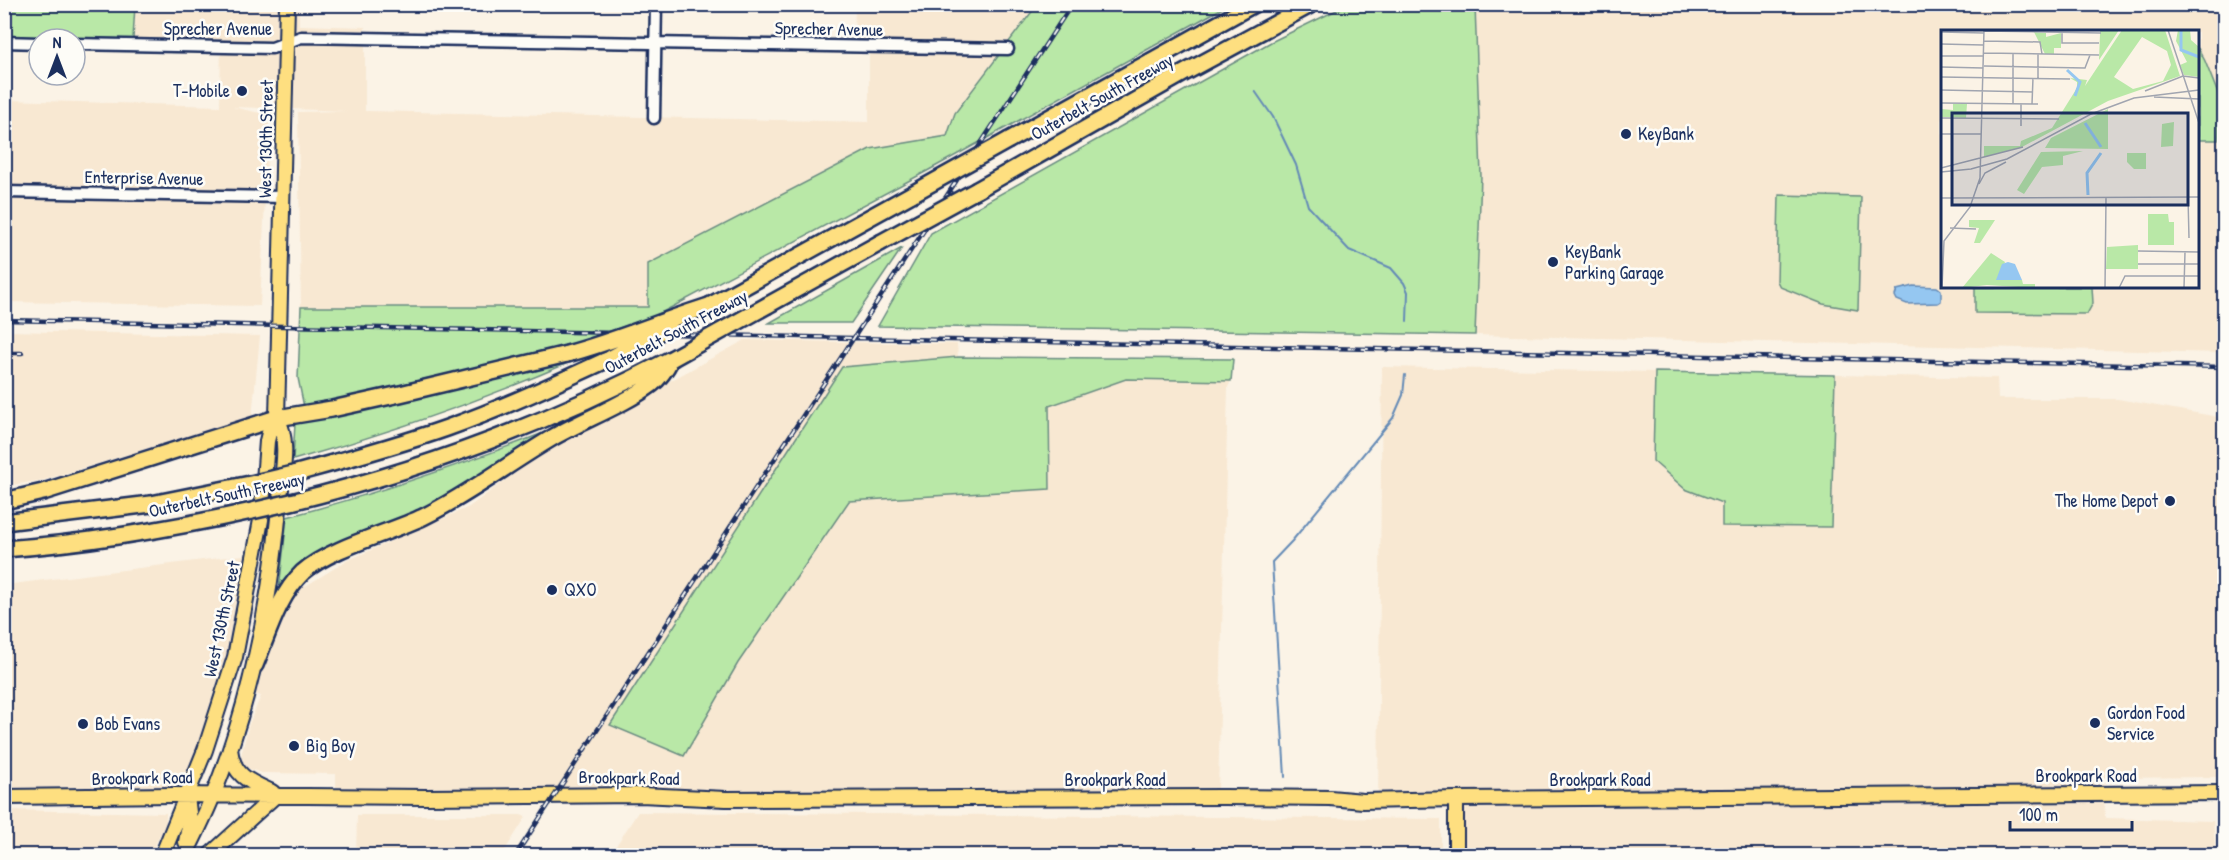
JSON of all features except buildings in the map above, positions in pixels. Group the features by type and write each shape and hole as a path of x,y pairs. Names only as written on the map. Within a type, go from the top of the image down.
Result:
{"highway":[{"name":"Outerbelt South Freeway","path":"4,522 152,504 293,474 448,428 519,400 611,358 711,305 1254,4"},
{"name":"Outerbelt South Freeway","path":"4,549 175,528 252,511 330,492 437,459 520,429 587,400 671,359 1312,4"},
{"path":"4,501 43,492 277,418 377,399 567,354 609,342 667,319 711,305"},
{"path":"255,665 285,595 295,581 313,564 448,504 550,439 644,390 662,375 671,359"}],"main road":[{"name":"West 130th Street","path":"184,855 214,795 230,748 255,665 268,597 281,485 283,433 277,418 287,4"},
{"name":"West 130th Street","path":"162,855 187,795 235,657 261,520 267,441 271,425 277,418"},
{"path":"235,657 255,665"},
{"path":"223,695 244,704"},
{"path":"209,855 276,795 249,781 235,769 231,760 230,748"},
{"name":"Brookpark Road","path":"4,797 641,795 726,799 1224,797 1330,798 1363,801 2224,793"},
{"path":"184,855 190,821 187,795"},
{"path":"1456,799 1456,855"}],"street":[{"path":"654,118 656,4"},
{"name":"Sprecher Avenue","path":"87,44 272,48 302,37 1008,49"},
{"path":"4,42 27,43"},
{"name":"Enterprise Avenue","path":"4,192 283,197"}],"shaded area":[{"path":"135,5 299,5 299,25 365,27 365,111 869,122 869,54 854,42 855,5 1037,5 955,113 947,136 870,149 648,307 301,307 298,112 346,111 233,107 269,115 260,306 5,302 5,100 220,106 221,40 133,39"},
{"path":"1375,5 2224,5 2224,353 1475,335 1481,176"},
{"path":"5,331 260,336 252,417 44,480 5,486"},
{"path":"745,340 957,344 958,357 842,367 610,725 684,756 738,663 849,501 1049,489 1049,406 1126,379 1231,381 1228,387 1218,793 336,789 336,774 261,773 247,768 240,760 249,724 261,696 252,693 272,611 296,592 346,561 469,507 553,445"},
{"path":"1382,367 1655,372 1653,461 1685,489 1722,503 1722,525 1831,527 1835,375 1997,378 1998,399 2118,399 2224,418 2224,777 2103,778 2105,818 2213,821 2216,855 1464,855 1464,805 1378,806"},
{"path":"251,554 238,627 221,689 184,788 5,788 4,585"},
{"path":"5,810 166,813 166,823 150,855 5,855"},
{"path":"638,812 1441,819 1441,855 610,855"},
{"path":"357,815 521,815 526,817 502,855 356,856"}],"green space":[{"path":"1349,4 1475,5 1481,176 1475,335 878,326 931,233 1271,42"},
{"path":"4,5 135,5 133,39 87,38 87,27 27,27 27,37 5,36"},
{"path":"1037,5 1228,5 929,170 657,315 564,347 304,407 298,378 301,307 648,307 648,264 870,149 947,136 955,113"},
{"path":"2199,50 2224,109 2224,126 2219,126 2218,140 2199,140"},
{"path":"1779,195 1861,197 1858,310 1823,304 1780,287 1777,281"},
{"path":"902,248 851,323 769,323"},
{"path":"1975,288 2092,288 2093,303 2087,314 1975,313"},
{"path":"958,357 1233,359 1231,381 1126,379 1049,406 1050,489 849,501 738,663 684,756 610,725 842,367"},
{"path":"567,358 575,360 436,415 293,460 295,423"},
{"path":"1655,372 1835,375 1831,527 1722,526 1722,503 1685,489 1653,461"},
{"path":"543,433 545,437 446,499 326,552 278,599 287,517 416,479"}],"water":[{"path":"1913,286 1937,287 1941,290 1941,301 1907,304 1897,300 1895,296 1897,290"}],"waterway":[{"path":"1255,91 1273,117 1296,165 1308,206 1349,250 1391,268 1404,283 1408,292 1407,321"},
{"path":"1285,777 1272,562 1292,541 1393,418 1403,395 1405,375"}],"railway":[{"path":"515,856 1072,4"},
{"path":"4,320 2224,367"},
{"path":"4,353 22,353"}],"place":[{"name":"T-Mobile","path":"242,91"},
{"name":"KeyBank","path":"1626,134"},
{"name":"KeyBank Parking Garage","path":"1553,262"},
{"name":"The Home Depot","path":"2170,501"},
{"name":"QXO","path":"552,590"},
{"name":"Gordon Food Service","path":"2095,723"},
{"name":"Bob Evans","path":"83,724"},
{"name":"Big Boy","path":"294,746"}]}
